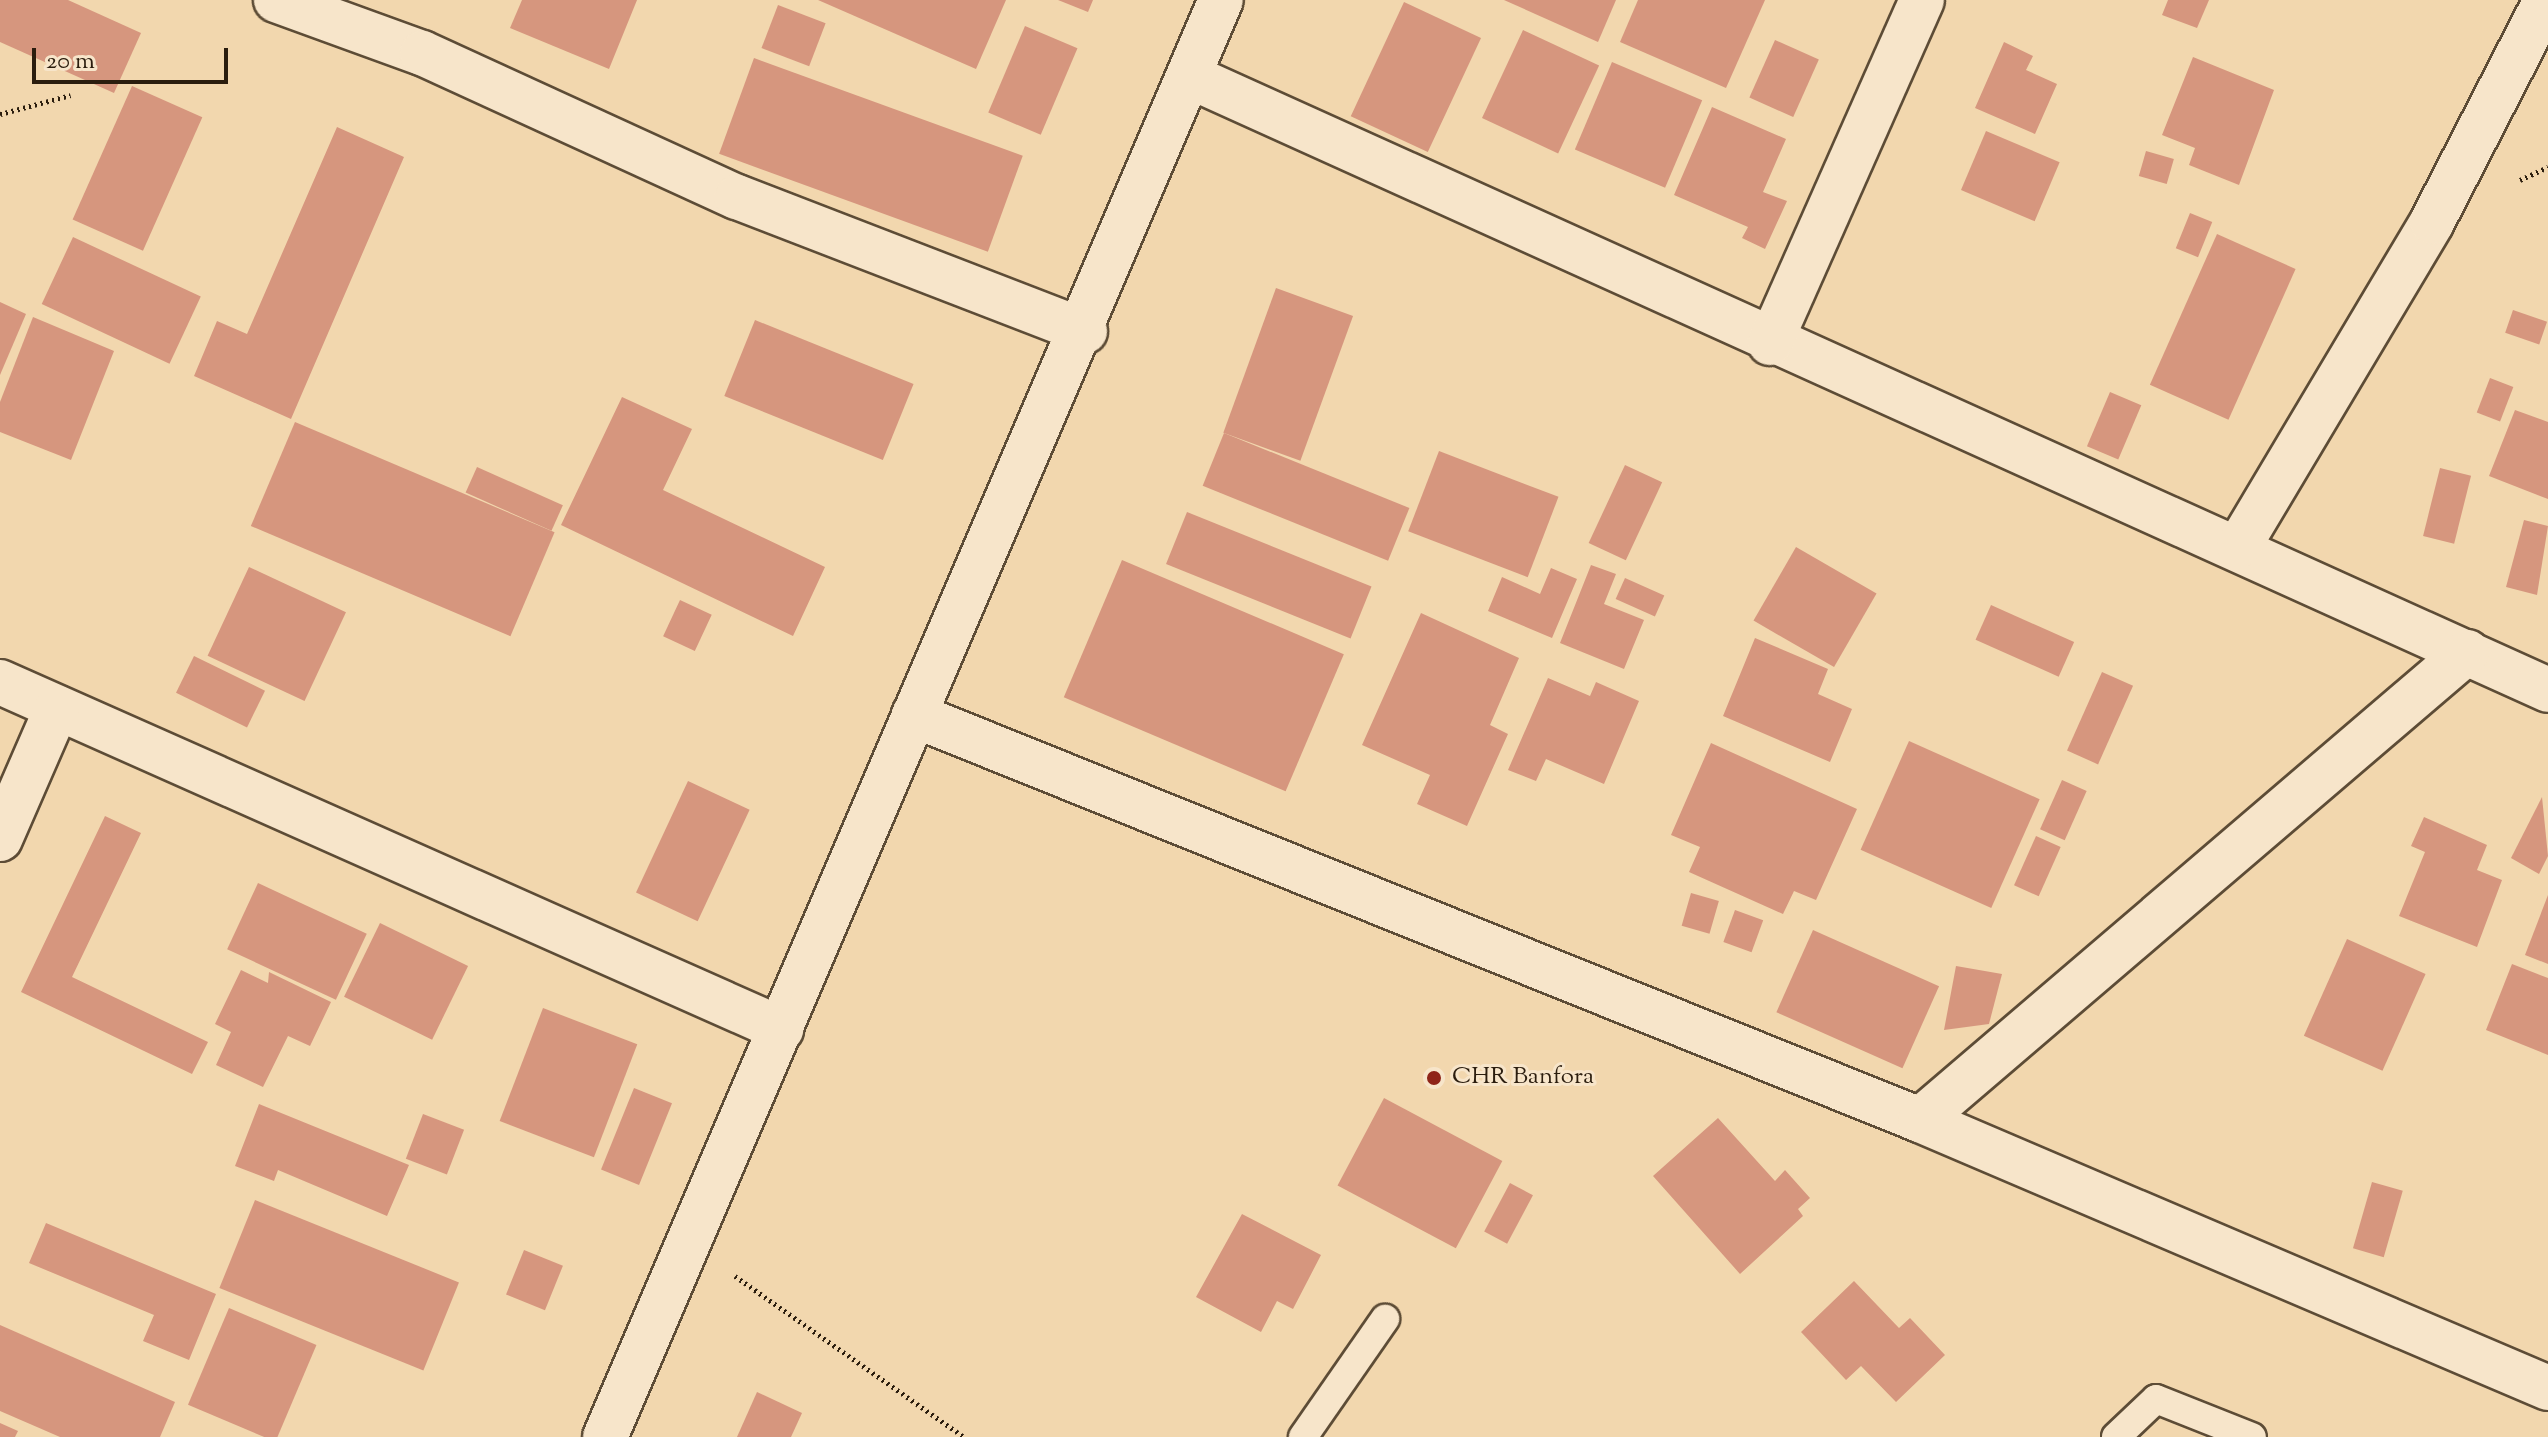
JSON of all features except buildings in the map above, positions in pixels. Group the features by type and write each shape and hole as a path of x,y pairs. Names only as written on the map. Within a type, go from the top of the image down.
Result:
{"street":[{"path":"276,0 422,53 737,197 1085,331"},
{"path":"605,1437 914,715 1085,331 1221,0"},
{"path":"1770,343 1922,0"},
{"path":"2239,546 2432,222 2546,0"},
{"path":"1189,76 1770,343 2239,546 2548,690"},
{"path":"1920,1120 2467,652"},
{"path":"0,682 781,1029"},
{"path":"0,839 57,708"},
{"path":"914,715 1920,1120 2548,1388"}],"lane":[{"path":"1303,1437 1385,1319"},
{"path":"2116,1437 2156,1399 2252,1437"}],"path":[{"path":"0,114 71,95"},
{"path":"688,1244 964,1437"}],"place":[{"name":"CHR Banfora","path":"1434,1078"}]}
